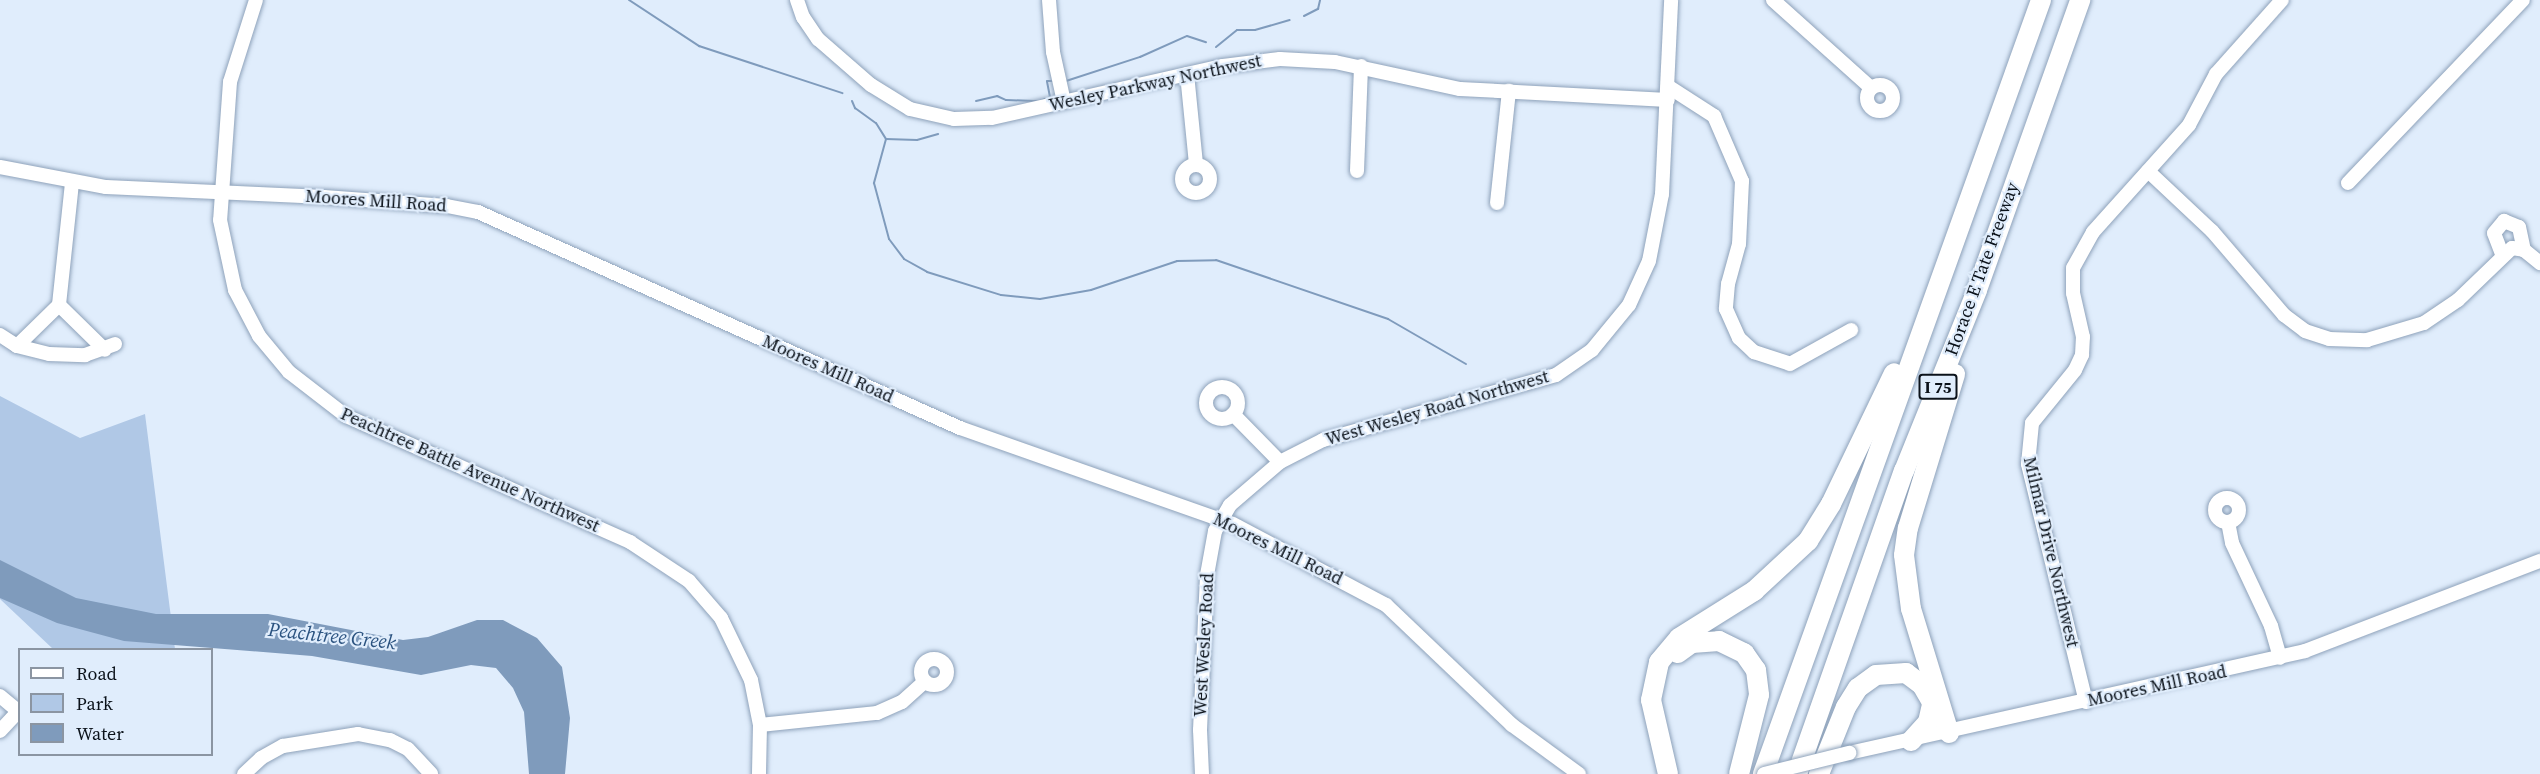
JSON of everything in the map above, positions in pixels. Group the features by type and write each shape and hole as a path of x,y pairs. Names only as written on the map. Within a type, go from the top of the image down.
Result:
{"highway":[{"name":"Horace E Tate Freeway","path":"1763,774 1924,318 2041,0"},
{"name":"Horace E Tate Freeway","path":"1797,774 1904,471 1977,290 2080,0"},
{"path":"1945,734 1911,609 1904,555 1908,528 1977,290"},
{"path":"1671,768 1651,700 1659,662 1679,638 1761,586 1808,541 1831,504 1924,318"},
{"path":"1671,768 1661,705 1665,671 1678,653 1692,643 1719,641 1744,653 1759,681 1757,709 1739,774"},
{"path":"1819,774 1845,707 1867,681 1886,672 1906,673 1922,685 1933,701 1945,734"},
{"path":"1911,741 1928,722 1933,701"}],"street":[{"name":"Peachtree Battle Avenue Northwest","path":"256,0 231,82 221,192 223,244 235,290 259,336 289,372 346,416 630,542 671,566 706,599 733,638 751,680 760,725 759,774"},
{"name":"Wesley Parkway Northwest","path":"797,0 803,17 818,39 871,86 910,109 932,116 972,120 1187,74 1280,59 1361,66 1450,87 1509,91 1669,93"},
{"path":"1049,0 1053,52 1064,102"},
{"name":"West Wesley Road Northwest","path":"1221,518 1244,491 1280,462 1323,440 1543,380 1592,350 1629,305 1649,261 1662,194 1669,93 1671,0"},
{"path":"1773,0 1871,88"},
{"path":"2282,0 2216,74 2189,125 2148,171 2212,231 2284,315 2306,331 2329,339 2367,340 2424,323 2458,300 2502,254 2512,248 2524,250 2540,263"},
{"path":"2348,183 2523,0"},
{"path":"1357,171 1361,66"},
{"path":"1187,74 1196,164"},
{"path":"1497,202 1509,91"},
{"path":"1669,93 1714,117 1742,182 1739,244 1728,284 1726,309 1735,333 1754,352 1790,364 1851,330"},
{"name":"Moores Mill Road","path":"0,167 72,183 447,206 478,212 960,428 1221,518 1386,605 1512,725 1579,774"},
{"name":"Milmar Drive Northwest","path":"2086,702 2030,474 2028,441 2034,419 2075,370 2084,348 2071,282 2077,255 2148,171"},
{"path":"17,345 59,305 72,183"},
{"path":"2502,254 2494,233 2504,221 2519,227 2524,250"},
{"path":"0,335 17,345 49,354 110,347 59,305"},
{"path":"1233,414 1280,462"},
{"name":"West Wesley Road","path":"1202,774 1200,730 1207,575 1211,543 1221,518"},
{"path":"2228,522 2232,543 2271,626 2280,658"},
{"name":"Moores Mill Road","path":"1763,774 2280,658 2350,637 2540,561"},
{"path":"760,725 877,713 902,702 925,681"},
{"path":"0,696 18,711"},
{"path":"0,731 18,713"},
{"path":"244,774 283,746 358,734 390,740 408,749 431,774"}],"green space":[{"path":"0,396 80,438 145,414 175,648 52,648 0,599"}],"water":[{"name":"Peachtree Creek","path":"0,560 76,598 156,614 268,614 403,640 428,637 477,620 503,620 537,638 562,667 570,718 565,774 529,774 524,712 513,688 496,668 471,665 421,675 312,656 124,641 57,623 0,598"}],"waterway":[{"path":"629,0 699,46 842,93"},
{"path":"1304,16 1318,9 1320,0"},
{"path":"1216,47 1237,30 1255,30 1290,20"},
{"path":"1066,81 1140,57 1187,36 1206,42"},
{"path":"976,101 997,96 1006,100 1040,101 1050,97 1047,81 1052,81"},
{"path":"852,101 855,108 876,123 886,139 874,183 889,239 904,259 927,272 1001,295 1040,299 1091,290 1177,261 1216,260 1388,319 1466,364"},
{"path":"886,139 917,140 938,134"}]}
